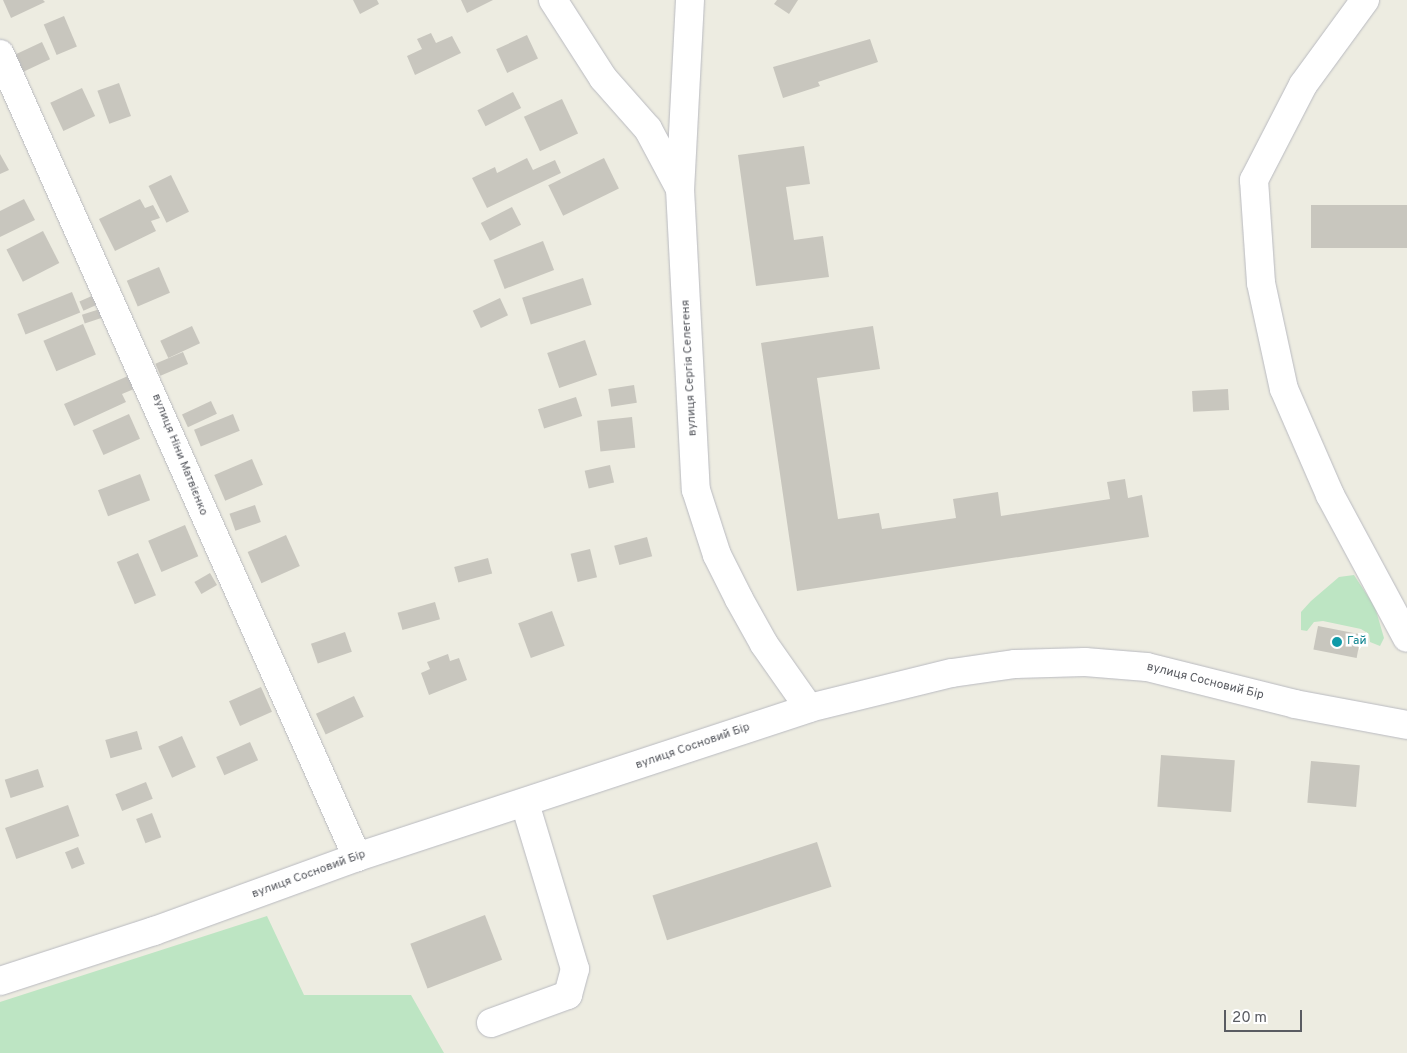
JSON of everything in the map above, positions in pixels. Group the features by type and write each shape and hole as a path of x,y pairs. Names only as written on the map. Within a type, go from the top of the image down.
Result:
{"street":[{"path":"553,0 603,78 648,129 680,189"},
{"name":"вулиця Сергія Селегеня","path":"690,0 680,189 696,490 717,555 739,599 764,644 808,708"},
{"path":"1365,0 1303,85 1254,180 1261,283 1284,389 1330,495 1407,638"},
{"name":"вулиця Ніни Матвієнко","path":"0,54 357,857"},
{"name":"вулиця Сосновий Бір","path":"0,982 154,931 357,857 808,708 952,674 1015,664 1085,662 1147,667 1295,704 1407,725"},
{"path":"491,1023 568,995 575,970 525,803"}],"green space":[{"path":"1354,575 1375,607 1384,638 1380,646 1370,642 1369,634 1361,629 1323,621 1314,622 1307,631 1301,630 1301,612 1311,601 1339,577"},
{"path":"267,916 304,995 411,995 444,1053 0,1053 0,1002"}],"building":[{"path":"3,0 43,0 45,2 11,18"},
{"path":"353,0 377,0 379,4 360,14"},
{"path":"461,0 493,0 467,13"},
{"path":"777,0 798,0 789,14 774,4"},
{"path":"64,16 77,46 57,55 44,25"},
{"path":"431,33 436,43 452,36 461,53 415,75 407,56 422,49 417,39"},
{"path":"527,35 538,59 507,73 496,49"},
{"path":"870,39 878,62 818,82 820,86 783,98 773,67"},
{"path":"42,42 50,59 23,72 15,55"},
{"path":"119,83 131,116 109,124 97,91"},
{"path":"82,88 95,116 63,131 50,103"},
{"path":"513,92 521,108 486,126 477,110"},
{"path":"562,99 578,133 540,151 524,117"},
{"path":"804,146 810,184 786,187 794,240 823,236 829,277 756,286 738,155"},
{"path":"0,154 9,170 0,174"},
{"path":"527,158 533,170 555,160 561,173 487,208 472,178 495,167 497,173"},
{"path":"604,158 619,189 563,216 548,185"},
{"path":"171,175 189,212 167,223 149,186"},
{"path":"24,199 35,220 0,237 0,211"},
{"path":"140,199 145,208 153,205 160,218 151,221 156,231 115,251 99,219"},
{"path":"1311,205 1407,205 1407,248 1311,248"},
{"path":"512,207 521,225 490,241 481,223"},
{"path":"43,231 59,263 23,282 6,250"},
{"path":"543,241 554,270 505,289 494,260"},
{"path":"159,267 170,293 138,306 127,281"},
{"path":"583,278 592,305 531,324 522,298"},
{"path":"72,292 80,312 26,334 17,314"},
{"path":"94,295 98,304 83,311 79,302"},
{"path":"500,298 508,315 481,328 473,311"},
{"path":"100,309 103,318 85,323 82,315"},
{"path":"83,324 96,354 56,371 43,341"},
{"path":"192,326 200,343 168,358 160,341"},
{"path":"873,326 880,369 817,378 838,519 879,513 882,529 956,518 953,499 998,492 1001,516 1110,499 1107,482 1125,479 1128,498 1142,495 1149,537 797,591 761,343"},
{"path":"585,340 597,375 559,388 547,353"},
{"path":"183,352 188,364 160,376 155,364"},
{"path":"128,376 134,389 122,394 126,402 74,426 64,404"},
{"path":"634,385 637,403 611,407 608,389"},
{"path":"1228,389 1229,410 1193,412 1192,391"},
{"path":"576,397 582,416 544,428 538,409"},
{"path":"211,401 217,414 188,427 182,415"},
{"path":"129,414 140,439 103,455 92,430"},
{"path":"233,414 240,431 201,446 194,430"},
{"path":"632,417 635,448 600,451 597,421"},
{"path":"252,459 263,485 225,501 214,475"},
{"path":"610,465 614,483 589,488 585,471"},
{"path":"140,474 150,500 108,516 98,490"},
{"path":"255,505 261,522 235,531 229,514"},
{"path":"185,525 198,556 161,572 148,541"},
{"path":"286,535 300,566 261,583 248,552"},
{"path":"647,537 652,556 619,565 614,546"},
{"path":"590,549 597,577 578,582 571,554"},
{"path":"138,553 156,595 135,604 117,562"},
{"path":"488,558 492,573 458,583 454,567"},
{"path":"210,573 217,585 201,594 194,582"},
{"path":"435,602 440,619 402,630 398,613"},
{"path":"552,611 565,646 531,658 518,623"},
{"name":"Гай","path":"1318,626 1361,634 1357,658 1313,650"},
{"path":"345,632 352,652 318,664 311,644"},
{"path":"448,654 450,661 459,658 467,680 429,695 421,673 430,669 427,662"},
{"path":"261,687 272,712 240,726 229,701"},
{"path":"354,696 364,717 326,735 316,714"},
{"path":"137,731 142,749 111,758 105,740"},
{"path":"182,736 196,767 172,778 158,747"},
{"path":"250,742 258,760 224,775 216,757"},
{"path":"1161,755 1235,760 1231,812 1157,807"},
{"path":"1311,761 1360,765 1356,807 1307,803"},
{"path":"38,769 44,787 11,798 5,780"},
{"path":"146,782 153,799 122,811 115,794"},
{"path":"68,805 79,836 16,859 5,828"},
{"path":"152,813 161,837 145,843 136,819"},
{"path":"817,842 832,887 667,940 652,895"},
{"path":"78,847 85,864 72,869 65,852"},
{"path":"485,915 502,960 428,988 410,944"}],"place":[{"name":"Гай","path":"1337,642"}]}
